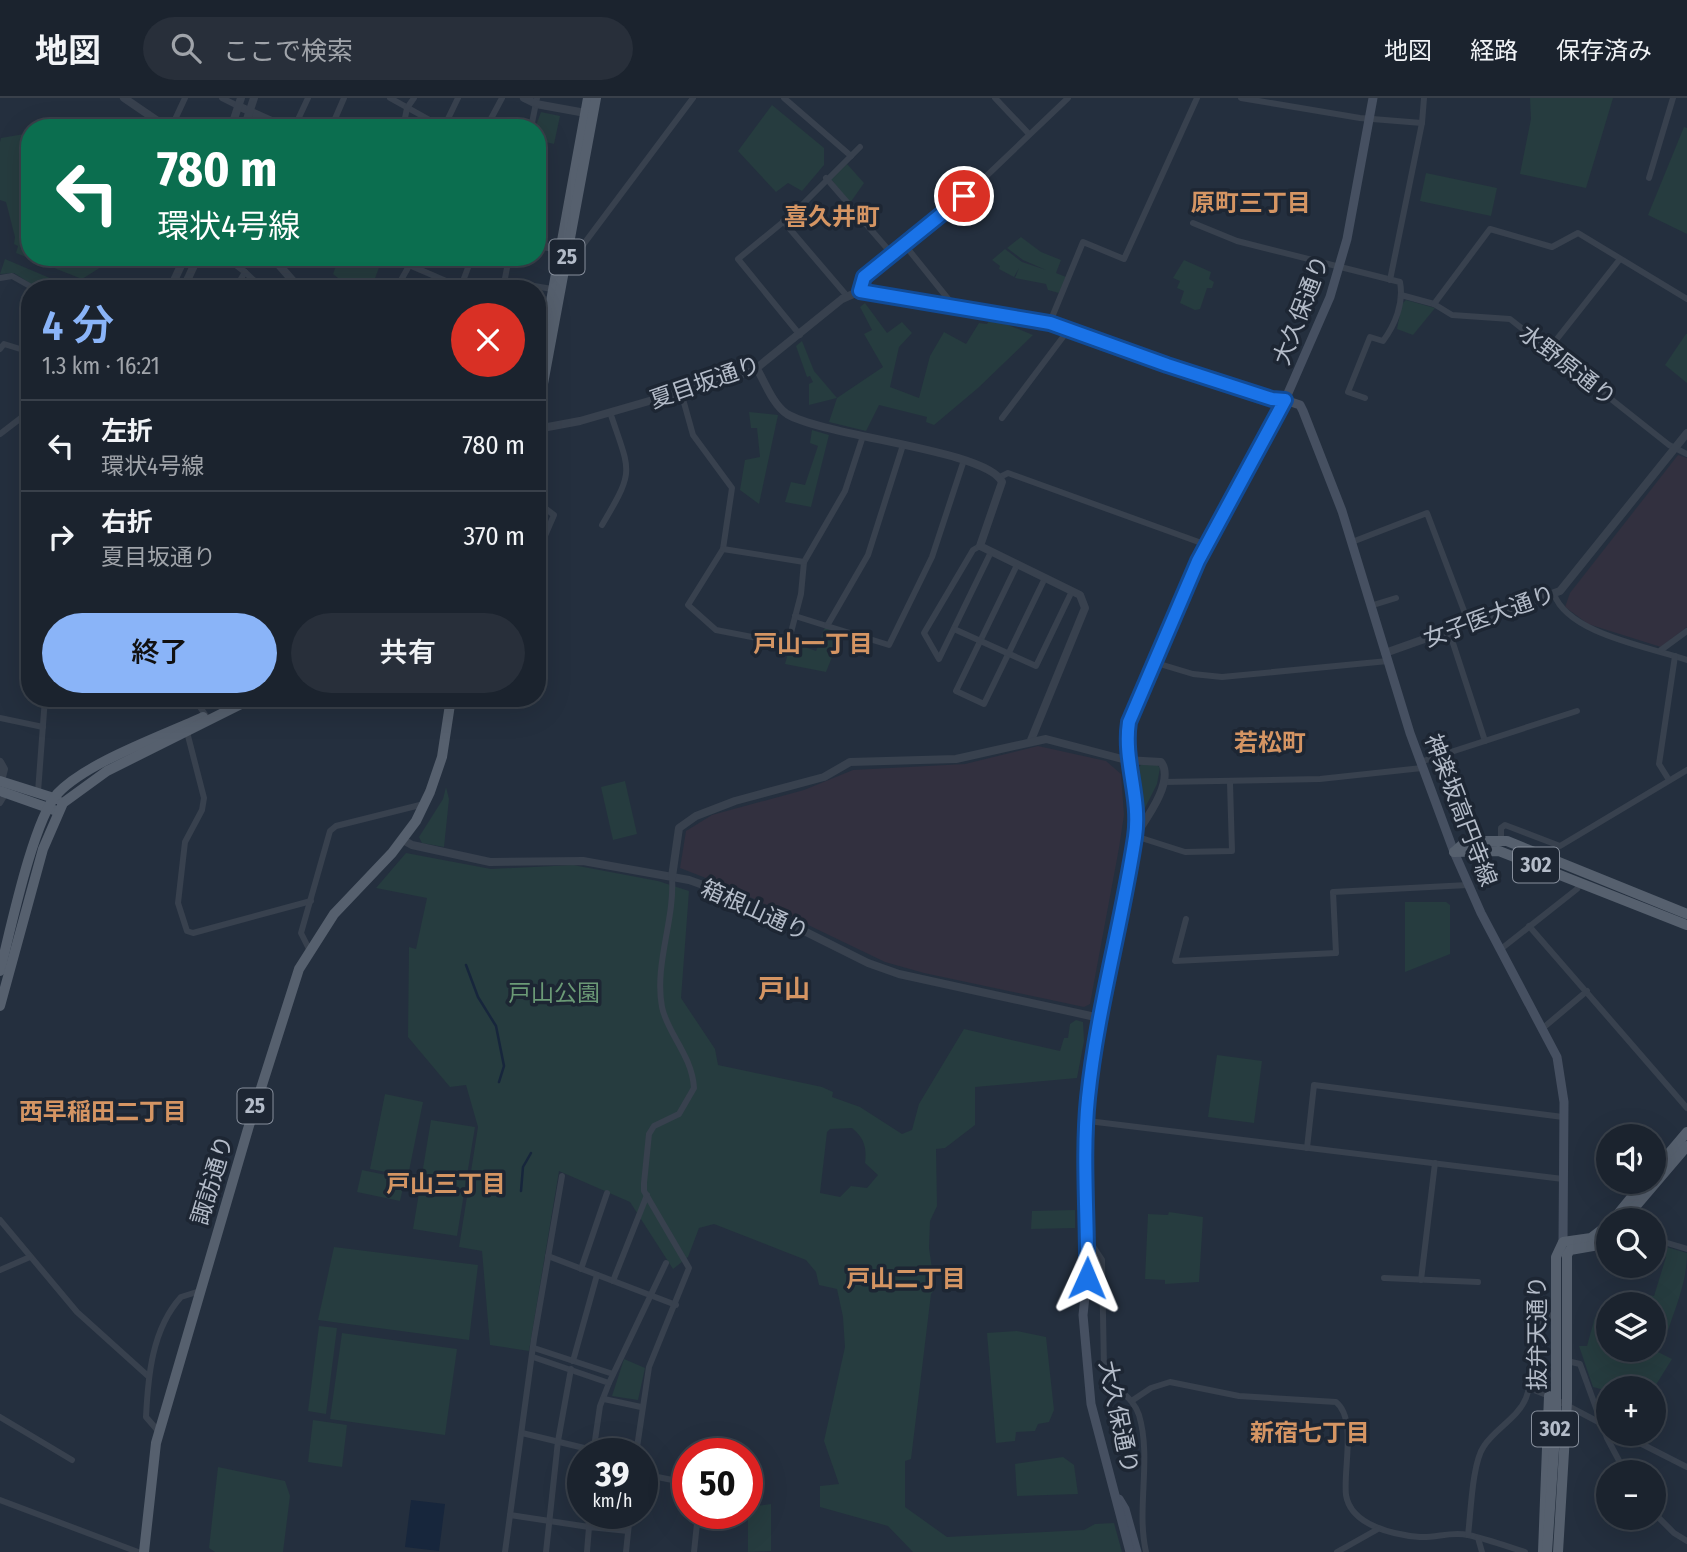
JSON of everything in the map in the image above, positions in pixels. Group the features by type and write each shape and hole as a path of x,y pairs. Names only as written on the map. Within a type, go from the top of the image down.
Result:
{"main road":[{"name":"25","path":"587,98 589,114"},
{"name":"25","path":"546,361 589,114 596,98"},
{"name":"大久保通り","path":"1130,1552 1118,1497 1091,1404 1083,1315 1088,1239 1088,1121 1100,1018 1135,836 1135,788 1126,760 1129,722 1153,662 1207,545 1285,400 1317,329 1339,269 1373,98"},
{"name":"25","path":"546,325 552,289 564,250"},
{"name":"神楽坂高円寺線","path":"1285,400 1300,405 1334,486 1421,765 1454,852 1468,885 1543,1028 1561,1072 1566,1247"},
{"path":"0,971 56,805 85,773 223,707"},
{"path":"0,1006 56,805 95,779 236,707"},
{"name":"諏訪通り","path":"144,1552 152,1464 159,1432 286,1007 309,949 334,914 402,840 425,803 442,757 450,707"},
{"path":"2,786 56,805"},
{"path":"2,786 38,792 56,805"},
{"name":"302","path":"1454,852 1471,841 1500,840 1521,846 1687,914"},
{"name":"302","path":"1454,852 1499,851 1687,925"},
{"path":"1666,1157 1687,1132"},
{"path":"1634,1208 1687,1146"},
{"path":"1624,1208 1635,1194"},
{"path":"1566,1247 1596,1234"},
{"path":"1566,1247 1596,1244"},
{"name":"抜弁天通り","path":"1545,1552 1549,1534 1556,1421 1556,1256 1566,1247"},
{"name":"抜弁天通り","path":"1558,1552 1567,1417 1566,1247"},
{"path":"1545,1552 1549,1396"},
{"name":"大久保通り","path":"1118,1497 1125,1509 1137,1552"}],"street":[{"path":"124,98 156,119"},
{"path":"174,119 185,98"},
{"path":"222,98 240,102 249,111 267,119"},
{"path":"246,119 254,98"},
{"path":"298,119 308,98"},
{"path":"335,119 344,98"},
{"path":"390,98 428,119"},
{"path":"405,119 407,108 414,98"},
{"path":"448,119 458,98"},
{"path":"491,119 502,98"},
{"path":"524,98 589,114"},
{"path":"546,247 580,249 693,98"},
{"path":"784,98 851,156"},
{"path":"995,98 1029,134"},
{"path":"1068,98 960,200 864,277 860,291 1050,323 1167,365 1272,399 1285,400"},
{"path":"1050,323 1083,242 1124,259 1197,98"},
{"path":"1241,98 1369,118 1422,123"},
{"path":"1390,280 1422,123 1424,98"},
{"path":"1649,178 1672,98"},
{"path":"533,119 536,101"},
{"path":"234,119 240,102"},
{"path":"800,334 738,259 783,221 860,147"},
{"path":"826,178 892,254"},
{"path":"783,221 847,296"},
{"path":"1193,223 1237,241 1339,269 1400,282 1401,295 1394,327 1383,341 1370,337 1348,392 1365,398"},
{"path":"1434,304 1490,229 1552,247 1578,233 1687,299"},
{"path":"904,244 953,305"},
{"path":"1549,349 1620,259"},
{"path":"239,266 254,280"},
{"path":"279,266 290,280"},
{"path":"412,266 443,280"},
{"path":"240,280 245,272"},
{"path":"0,278 12,276 21,281"},
{"path":"546,288 552,289"},
{"name":"夏目坂通り","path":"546,427 610,412 757,369 847,296 860,291"},
{"name":"水野原通り","path":"1401,295 1434,304 1452,315 1510,319 1669,445 1687,454"},
{"path":"1002,418 1069,329"},
{"path":"0,349 4,344 21,349"},
{"path":"757,369 785,412 863,436 964,460 995,471 1000,477 1002,482 979,546 973,550 924,633 939,659 990,552"},
{"path":"681,392 693,435 732,488 723,550 688,605 716,630 786,645 795,616 804,562 845,491 863,436"},
{"path":"602,525 625,486 629,468 610,412"},
{"path":"0,434 21,418"},
{"name":"女子医大通り","path":"1386,657 1564,588 1687,433"},
{"path":"827,626 867,555 903,445"},
{"path":"795,616 889,645 932,557 964,460"},
{"path":"1000,477 1008,473 1207,545"},
{"path":"546,509 554,515 546,533"},
{"path":"1352,542 1427,513 1469,624"},
{"path":"979,546 1072,591 1084,600 1085,608 1031,740"},
{"path":"723,550 804,562"},
{"path":"1017,565 956,691 984,704 1045,578"},
{"path":"954,629 1036,666 1072,591"},
{"path":"1554,594 1561,608 1584,625 1687,660"},
{"path":"1370,606 1396,598"},
{"path":"1449,631 1485,741"},
{"path":"1661,650 1687,631"},
{"path":"1669,780 1659,764 1675,656"},
{"path":"1153,662 1193,674 1222,677 1386,657"},
{"path":"38,792 44,707"},
{"path":"200,707 206,716"},
{"path":"1164,782 1230,783 1320,779 1421,765 1577,711"},
{"path":"0,718 43,727"},
{"path":"187,732 204,798 202,810 185,842 178,903 187,931 193,933 310,901"},
{"path":"638,1438 649,1367 689,1268 647,1195 644,1183 649,1134 654,1126 679,1114 694,1088 682,1045 662,1009 662,960 679,828 696,816 824,777 850,762 956,759 1031,740 1046,739 1126,760 1161,762 1165,767 1164,782 1135,836 1185,852 1232,851 1230,783"},
{"path":"0,762 4,769 0,803"},
{"path":"1500,840 1501,828 1505,825 1560,846 1687,771"},
{"path":"309,949 301,933 332,829 425,803"},
{"name":"箱根山通り","path":"402,840 412,845 486,862 583,861 671,877 734,896 868,963 899,974 1100,1018"},
{"path":"1501,949 1577,889 1580,882"},
{"path":"1186,919 1175,961 1336,953 1333,892 1468,885"},
{"path":"1529,926 1687,1108"},
{"path":"1543,1028 1587,991"},
{"path":"1307,1148 1314,1085 1563,1117"},
{"path":"1088,1121 1563,1179"},
{"path":"1421,1280 1435,1163"},
{"path":"505,1552 562,1176"},
{"path":"581,1269 607,1193"},
{"path":"613,1281 647,1195"},
{"path":"0,1220 77,1312 148,1376"},
{"path":"1088,1239 1102,1260 1104,1369 1110,1383 1133,1400 1142,1434 1142,1535 1146,1552"},
{"path":"1666,1243 1687,1249"},
{"path":"548,1256 676,1305"},
{"path":"0,1270 30,1257"},
{"path":"596,1438 609,1382 666,1263"},
{"path":"573,1361 597,1275"},
{"path":"1384,1278 1478,1282"},
{"path":"159,1432 146,1417 148,1376 159,1336 173,1305 183,1295 200,1291"},
{"path":"1468,1535 1479,1455 1523,1404 1529,1388 1530,1356 1536,1332 1541,1322 1556,1312"},
{"path":"534,1348 613,1374"},
{"path":"533,1357 609,1382"},
{"path":"1567,1361 1580,1364 1596,1404"},
{"path":"546,1552 558,1441 571,1369"},
{"path":"1133,1400 1151,1388 1170,1382 1249,1397 1336,1402 1346,1416 1346,1496 1351,1508 1378,1529 1422,1537 1468,1535 1525,1552"},
{"path":"1529,1388 1596,1421"},
{"path":"604,1399 641,1407"},
{"path":"0,1417 72,1460"},
{"path":"522,1433 567,1444"},
{"path":"1645,1446 1687,1468"},
{"path":"0,1500 138,1552"},
{"path":"510,1515 567,1524"},
{"path":"1666,1525 1687,1541"},
{"path":"587,1552 589,1529"},
{"path":"608,1529 628,1531 626,1552"},
{"path":"694,1552 696,1529"},
{"path":"1337,1552 1378,1529"},
{"path":"1478,1538 1482,1552"}],"shaded area":[{"path":"1678,455 1687,458 1687,627 1661,647 1588,624 1565,607 1570,593"},
{"path":"1038,746 1106,761 1121,774 1124,815 1119,848 1090,1004 1084,1007 924,973 885,962 729,887 680,868 686,831 712,815 804,790 853,770 965,764"}],"green space":[{"path":"1530,98 1613,98 1586,188 1520,174 1531,119"},
{"path":"772,105 824,148 824,165 802,191 788,183 776,192 738,151"},
{"path":"541,112 560,116 554,144 546,142 546,119 538,119"},
{"path":"1684,127 1687,128 1687,234 1648,215"},
{"path":"21,135 21,255 16,253 18,246 14,244 15,237 6,202 0,200 1,138"},
{"path":"847,164 864,183 850,203 831,179"},
{"path":"1426,173 1497,188 1491,216 1420,201"},
{"path":"1021,237 1041,252 1061,260 1056,273 1066,277 1059,293 1048,290 1046,284 1015,278 1019,268 1014,277 999,269 1000,266 992,260 1005,249 1022,262 1046,270 1023,260 1007,248"},
{"path":"5,259 54,280 25,280 14,273 0,274"},
{"path":"1184,260 1211,272 1209,279 1214,282 1212,288 1207,288 1200,309 1195,310 1180,303 1184,291 1177,288 1180,281 1173,278"},
{"path":"49,266 103,266 82,279"},
{"path":"336,266 380,266 374,280 341,280 333,274"},
{"path":"1406,300 1435,308 1413,335 1397,329 1402,304"},
{"path":"865,303 887,333 902,322 912,333 899,347 890,387 919,398 930,356 944,332 966,344 979,323 987,324 991,318 1033,335 978,388 934,425 926,422 927,417 879,405 866,431 829,422 837,398 883,367 864,334 872,330 860,307"},
{"path":"1687,334 1687,383 1665,365"},
{"path":"802,341 814,371 837,398 809,405 809,384 813,382 810,376 807,377 796,346"},
{"path":"749,412 778,415 759,504 740,490 745,460 760,457 757,428 751,428"},
{"path":"812,430 829,435 811,507 785,502 791,482 805,485 818,446 810,443"},
{"path":"825,627 842,632 826,672 785,664 791,642 816,651"},
{"path":"1143,763 1156,764 1160,768 1157,784 1144,810 1139,767"},
{"path":"625,781 637,834 613,840 601,787"},
{"path":"446,787 449,799 444,847 422,843 419,837 443,799"},
{"name":"戸山公園","path":"406,853 491,869 573,865 658,881 689,891 681,998 715,1049 718,1065 822,1087 833,1092 832,1097 860,1107 902,1134 912,1130 919,1104 964,1029 1060,1051 1064,1038 1068,1038 1070,1024 1076,1020 1083,1022 1084,1041 1077,1078 975,1087 975,1125 945,1148 936,1149 937,1206 930,1221 929,1248 935,1289 931,1294 911,1459 905,1461 905,1507 947,1537 1084,1530 1095,1524 1114,1523 1122,1552 913,1552 888,1526 820,1507 820,1486 839,1484 824,1441 845,1347 843,1317 837,1289 819,1285 816,1272 806,1260 714,1224 699,1228 688,1257 673,1269 630,1202 559,1171 529,1351 490,1345 482,1251 459,1247 478,1127 466,1085 450,1087 408,1037 409,947 416,949 427,898 376,888","holes":["852,1128 864,1143 865,1163 878,1175 867,1188 851,1186 840,1197 820,1193 827,1132 830,1129"]},
{"path":"1405,902 1446,902 1450,905 1450,954 1405,972"},
{"path":"1217,1055 1262,1061 1254,1123 1208,1117"},
{"path":"385,1094 423,1102 408,1176 370,1169"},
{"path":"431,1120 475,1127 457,1236 413,1229"},
{"path":"362,1170 405,1179 400,1201 357,1192"},
{"path":"1075,1210 1075,1228 1031,1229 1032,1211"},
{"path":"1169,1212 1203,1217 1199,1282 1165,1284 1165,1280 1145,1279 1148,1214 1168,1215"},
{"path":"334,1247 478,1265 469,1340 318,1320"},
{"path":"1666,1247 1687,1253 1683,1282 1668,1330 1666,1292 1655,1292 1660,1278 1666,1278"},
{"path":"1595,1317 1596,1362 1666,1362 1666,1356 1672,1359 1661,1376 1596,1376 1596,1388 1593,1387 1579,1346 1587,1346"},
{"path":"319,1326 337,1328 326,1414 308,1411"},
{"path":"1017,1331 1046,1337 1054,1410 1049,1422 1038,1424 1035,1431 1016,1432 1015,1441 996,1443 987,1333"},
{"path":"342,1333 457,1349 445,1435 330,1419"},
{"path":"624,1359 645,1368 638,1400 612,1396"},
{"path":"313,1420 347,1425 342,1467 308,1462"},
{"path":"1063,1457 1074,1465 1078,1494 1017,1496 1015,1464"},
{"path":"218,1467 285,1481 290,1496 283,1552 215,1552 209,1548"},
{"path":"771,1504 771,1551 748,1552 748,1529 763,1529 763,1505"}],"water":[{"path":"411,1500 445,1504 439,1551 405,1547"}],"waterway":[{"path":"466,965 478,997 496,1026 504,1066 499,1082"},
{"path":"521,1191 523,1167 531,1153"}],"district":[{"name":"原町三丁目","path":"1251,203"},
{"name":"喜久井町","path":"832,217"},
{"name":"戸山一丁目","path":"813,644"},
{"name":"若松町","path":"1270,743"},
{"name":"戸山","path":"784,989"},
{"name":"西早稲田二丁目","path":"103,1112"},
{"name":"戸山三丁目","path":"446,1184"},
{"name":"戸山二丁目","path":"906,1279"},
{"name":"新宿七丁目","path":"1310,1433"}],"route":[{"path":"964,196 864,277 860,291 1050,323 1167,365 1272,399 1285,400 1198,561 1129,722 1125,741 1126,760 1135,788 1135,836 1112,946 1088,1100 1087,1278"}]}
